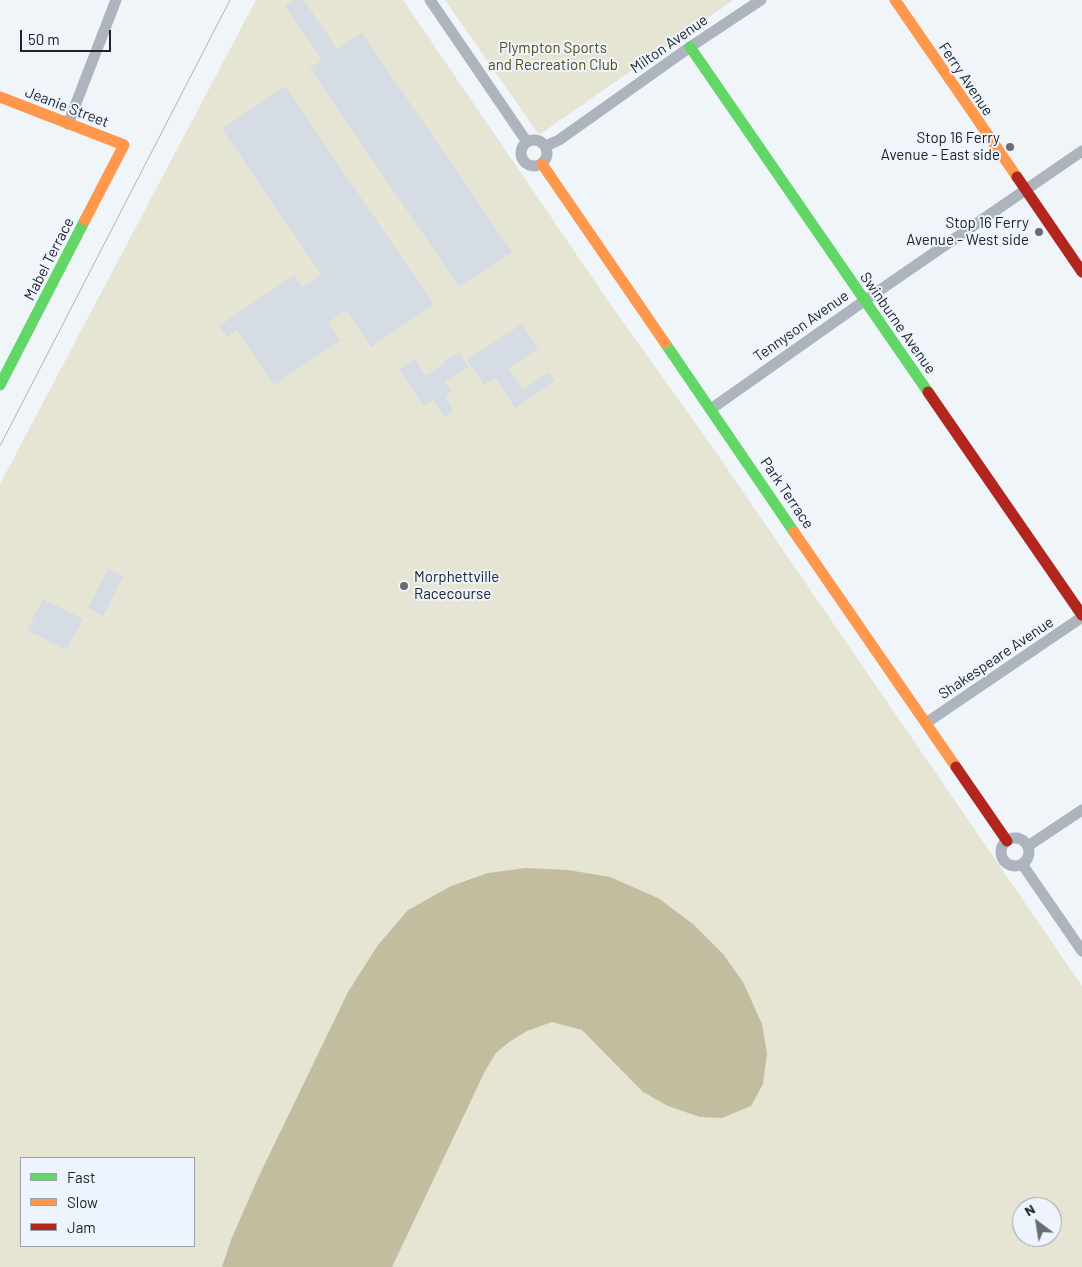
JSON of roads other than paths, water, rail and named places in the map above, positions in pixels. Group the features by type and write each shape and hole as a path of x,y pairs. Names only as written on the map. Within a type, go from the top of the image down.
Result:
{"street":[{"path":"68,124 116,0"},
{"path":"430,0 528,142"},
{"name":"Milton Avenue","path":"546,146 559,140 690,47 761,0"},
{"name":"Ferry Avenue","path":"895,0 1024,191 1082,272"},
{"name":"Swinburne Avenue","path":"690,47 1082,616"},
{"name":"Jeanie Street","path":"0,97 124,146"},
{"path":"535,140 546,146 547,155 542,164 529,165 523,159 522,148 528,142 535,140"},
{"name":"Mabel Terrace","path":"0,385 124,146"},
{"name":"Tennyson Avenue","path":"711,408 1082,150"},
{"name":"Park Terrace","path":"542,164 1007,840"},
{"name":"Shakespeare Avenue","path":"926,723 1082,616"},
{"path":"1028,846 1082,810"},
{"path":"1020,839 1028,846 1029,855 1022,864 1012,866 1003,860 1001,848 1007,840 1020,839"},
{"path":"1022,864 1082,951"}],"tram line":[{"path":"0,446 230,0"}],"place":[{"name":"Stop 16 Ferry Avenue - East side","path":"1010,147"},
{"name":"Stop 16 Ferry Avenue - West side","path":"1039,232"},
{"name":"Morphettville Racecourse","path":"404,586"}],"park label":[{"name":"Plympton Sports and Recreation Club","path":"553,56"}]}
